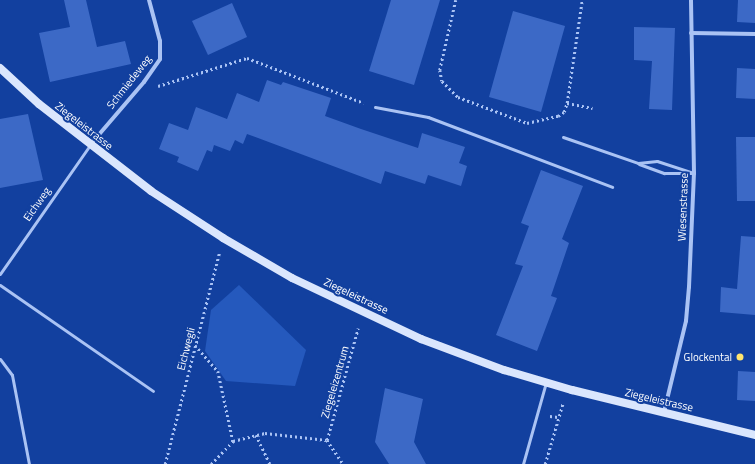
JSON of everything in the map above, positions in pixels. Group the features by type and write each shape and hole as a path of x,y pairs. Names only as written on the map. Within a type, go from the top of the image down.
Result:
{"street":[{"name":"Schmiedeweg","path":"90,145 157,66 161,51 149,0"},
{"name":"Wiesenstrasse","path":"664,413 686,321 694,173 691,33 692,0"},
{"path":"691,33 755,34"},
{"name":"Ziegeleistrasse","path":"0,68 37,103 151,191 223,238 292,278 421,339 546,382 572,390 755,435"}],"lane":[{"path":"375,107 428,116 612,187"},
{"path":"563,137 664,173 694,173"},
{"name":"Eichweg","path":"0,274 90,145"},
{"path":"638,163 657,161 694,173"},
{"path":"0,285 153,390"},
{"path":"0,359 12,375 29,464"},
{"path":"523,464 546,382"}],"path":[{"path":"456,0 440,76 452,94 527,123 558,116 564,112 567,103 582,0"},
{"path":"144,82 153,88 247,58 375,107"},
{"path":"567,103 593,108"},
{"name":"Eichwegli","path":"165,464 223,238"},
{"name":"Ziegeleizentrum","path":"327,440 358,328"},
{"path":"195,345 218,371 233,441"},
{"path":"545,464 560,407 572,390"},
{"path":"211,464 233,441 265,433 327,440 343,464"},
{"path":"256,435 270,464"}],"shaded area":[{"path":"239,285 306,350 295,386 226,381 205,351 211,310"}],"building":[{"path":"64,0 86,0 97,47 125,41 131,64 50,82 39,33 70,27"},
{"path":"391,0 440,0 414,85 369,71"},
{"path":"738,0 755,0 755,23 737,22"},
{"path":"232,3 247,37 208,55 192,21"},
{"path":"513,11 565,26 541,112 489,97"},
{"path":"634,27 675,28 672,110 649,109 652,61 634,60"},
{"path":"737,68 755,69 755,99 736,98"},
{"path":"267,80 281,85 283,82 331,98 325,116 361,129 418,148 422,133 465,147 459,163 467,166 461,186 428,175 425,184 385,171 381,184 247,134 243,144 235,140 230,151 214,145 212,152 207,150 198,171 177,162 179,157 159,149 169,123 188,130 196,107 227,119 237,93 259,102"},
{"path":"28,114 43,180 0,188 0,119"},
{"path":"736,137 755,137 755,201 737,201"},
{"path":"541,170 583,186 562,239 569,243 551,296 557,298 537,351 496,335 523,266 515,264 529,226 521,223"},
{"path":"741,236 755,237 755,315 720,312 721,287 737,289"},
{"path":"738,371 755,372 755,401 737,400"},
{"path":"385,388 423,399 414,442 426,464 389,464 375,442"}],"place":[{"name":"Glockental","path":"740,357"}]}
